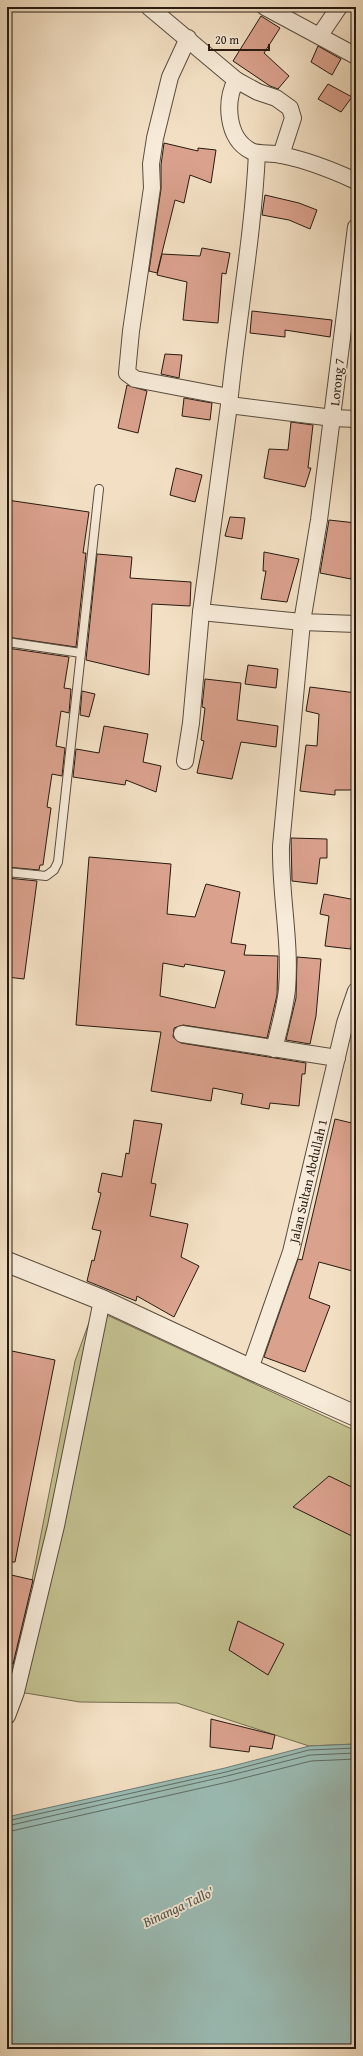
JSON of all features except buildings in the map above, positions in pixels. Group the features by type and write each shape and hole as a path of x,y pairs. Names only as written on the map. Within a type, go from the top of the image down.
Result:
{"street":[{"path":"149,7 188,38 236,80 258,92 276,98 290,108 293,118 281,155"},
{"path":"265,7 320,35 356,56"},
{"path":"320,35 339,7"},
{"path":"188,38 170,78 155,138 151,164 152,188 131,331 127,373 135,379 229,401 333,418 356,419"},
{"path":"236,80 229,102 233,129 246,148 257,153 281,155 336,171 356,181"},
{"path":"185,761 191,723 201,612 252,225 257,153"},
{"name":"Lorong 7","path":"274,1048 287,990 288,954 280,876 281,846 302,622 319,520 333,418 356,227"},
{"path":"201,612 302,622 356,624"},
{"name":"Jalan Sultan Abdullah 1","path":"250,1369 291,1252 345,1023 356,991"},
{"path":"182,1034 337,1058"},
{"path":"7,1262 102,1300 250,1369 356,1416"},
{"path":"7,1716 16,1692 56,1526 102,1300"}],"lane":[{"path":"7,872 46,876 54,870 58,862 99,489"},
{"path":"7,642 81,653"}],"shaded area":[{"path":"109,1316 356,1431 356,1744 309,1746 177,1703 80,1702 7,1690 25,1616 75,1361 91,1317"}],"water":[{"name":"Binanga Tallo'","path":"356,1744 356,2049 7,2049 7,1817 225,1768 309,1746"}]}
